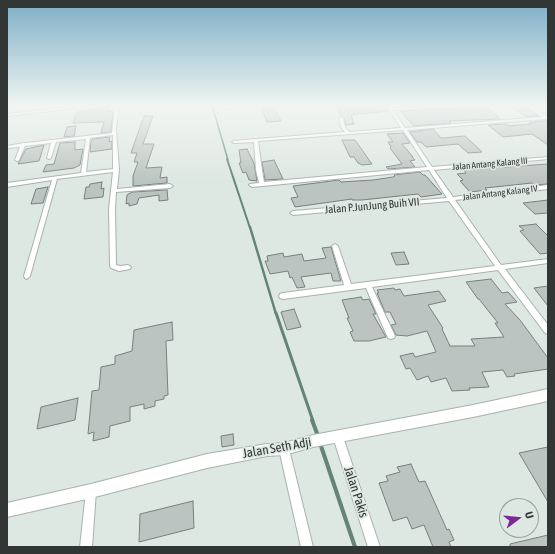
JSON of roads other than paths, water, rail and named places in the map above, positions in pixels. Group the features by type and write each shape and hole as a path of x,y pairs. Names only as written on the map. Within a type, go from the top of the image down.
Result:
{"street":[{"path":"234,142 392,131"},
{"path":"405,131 500,268 548,331"},
{"path":"7,146 115,133 116,170 114,191 113,266 119,269 128,267"},
{"path":"83,174 88,137"},
{"path":"256,140 262,184"},
{"path":"49,158 54,141"},
{"path":"17,160 24,144"},
{"name":"Jalan Antang Kalang III","path":"252,185 548,158"},
{"path":"7,185 116,170"},
{"path":"27,276 55,178"},
{"path":"114,191 170,186"},
{"name":"Jalan Antang Kalang IV","path":"451,199 548,187"},
{"name":"Jalan P.JunJung Buih VII","path":"293,212 451,199"},
{"path":"335,246 348,287"},
{"path":"283,296 548,261"},
{"path":"368,285 390,336"},
{"name":"Jalan Seth Adji","path":"7,510 91,491 207,461 267,450 284,449 313,441 473,411 548,395"},
{"name":"Jalan Pakis","path":"335,437 374,547"},
{"path":"284,449 307,547"},
{"path":"86,547 91,491"}],"waterway":[{"path":"220,131 228,160"},
{"path":"227,159 250,228"},
{"path":"250,227 276,314"},
{"path":"276,313 313,421"},
{"path":"312,420 318,436"},
{"path":"320,443 355,547"}]}
